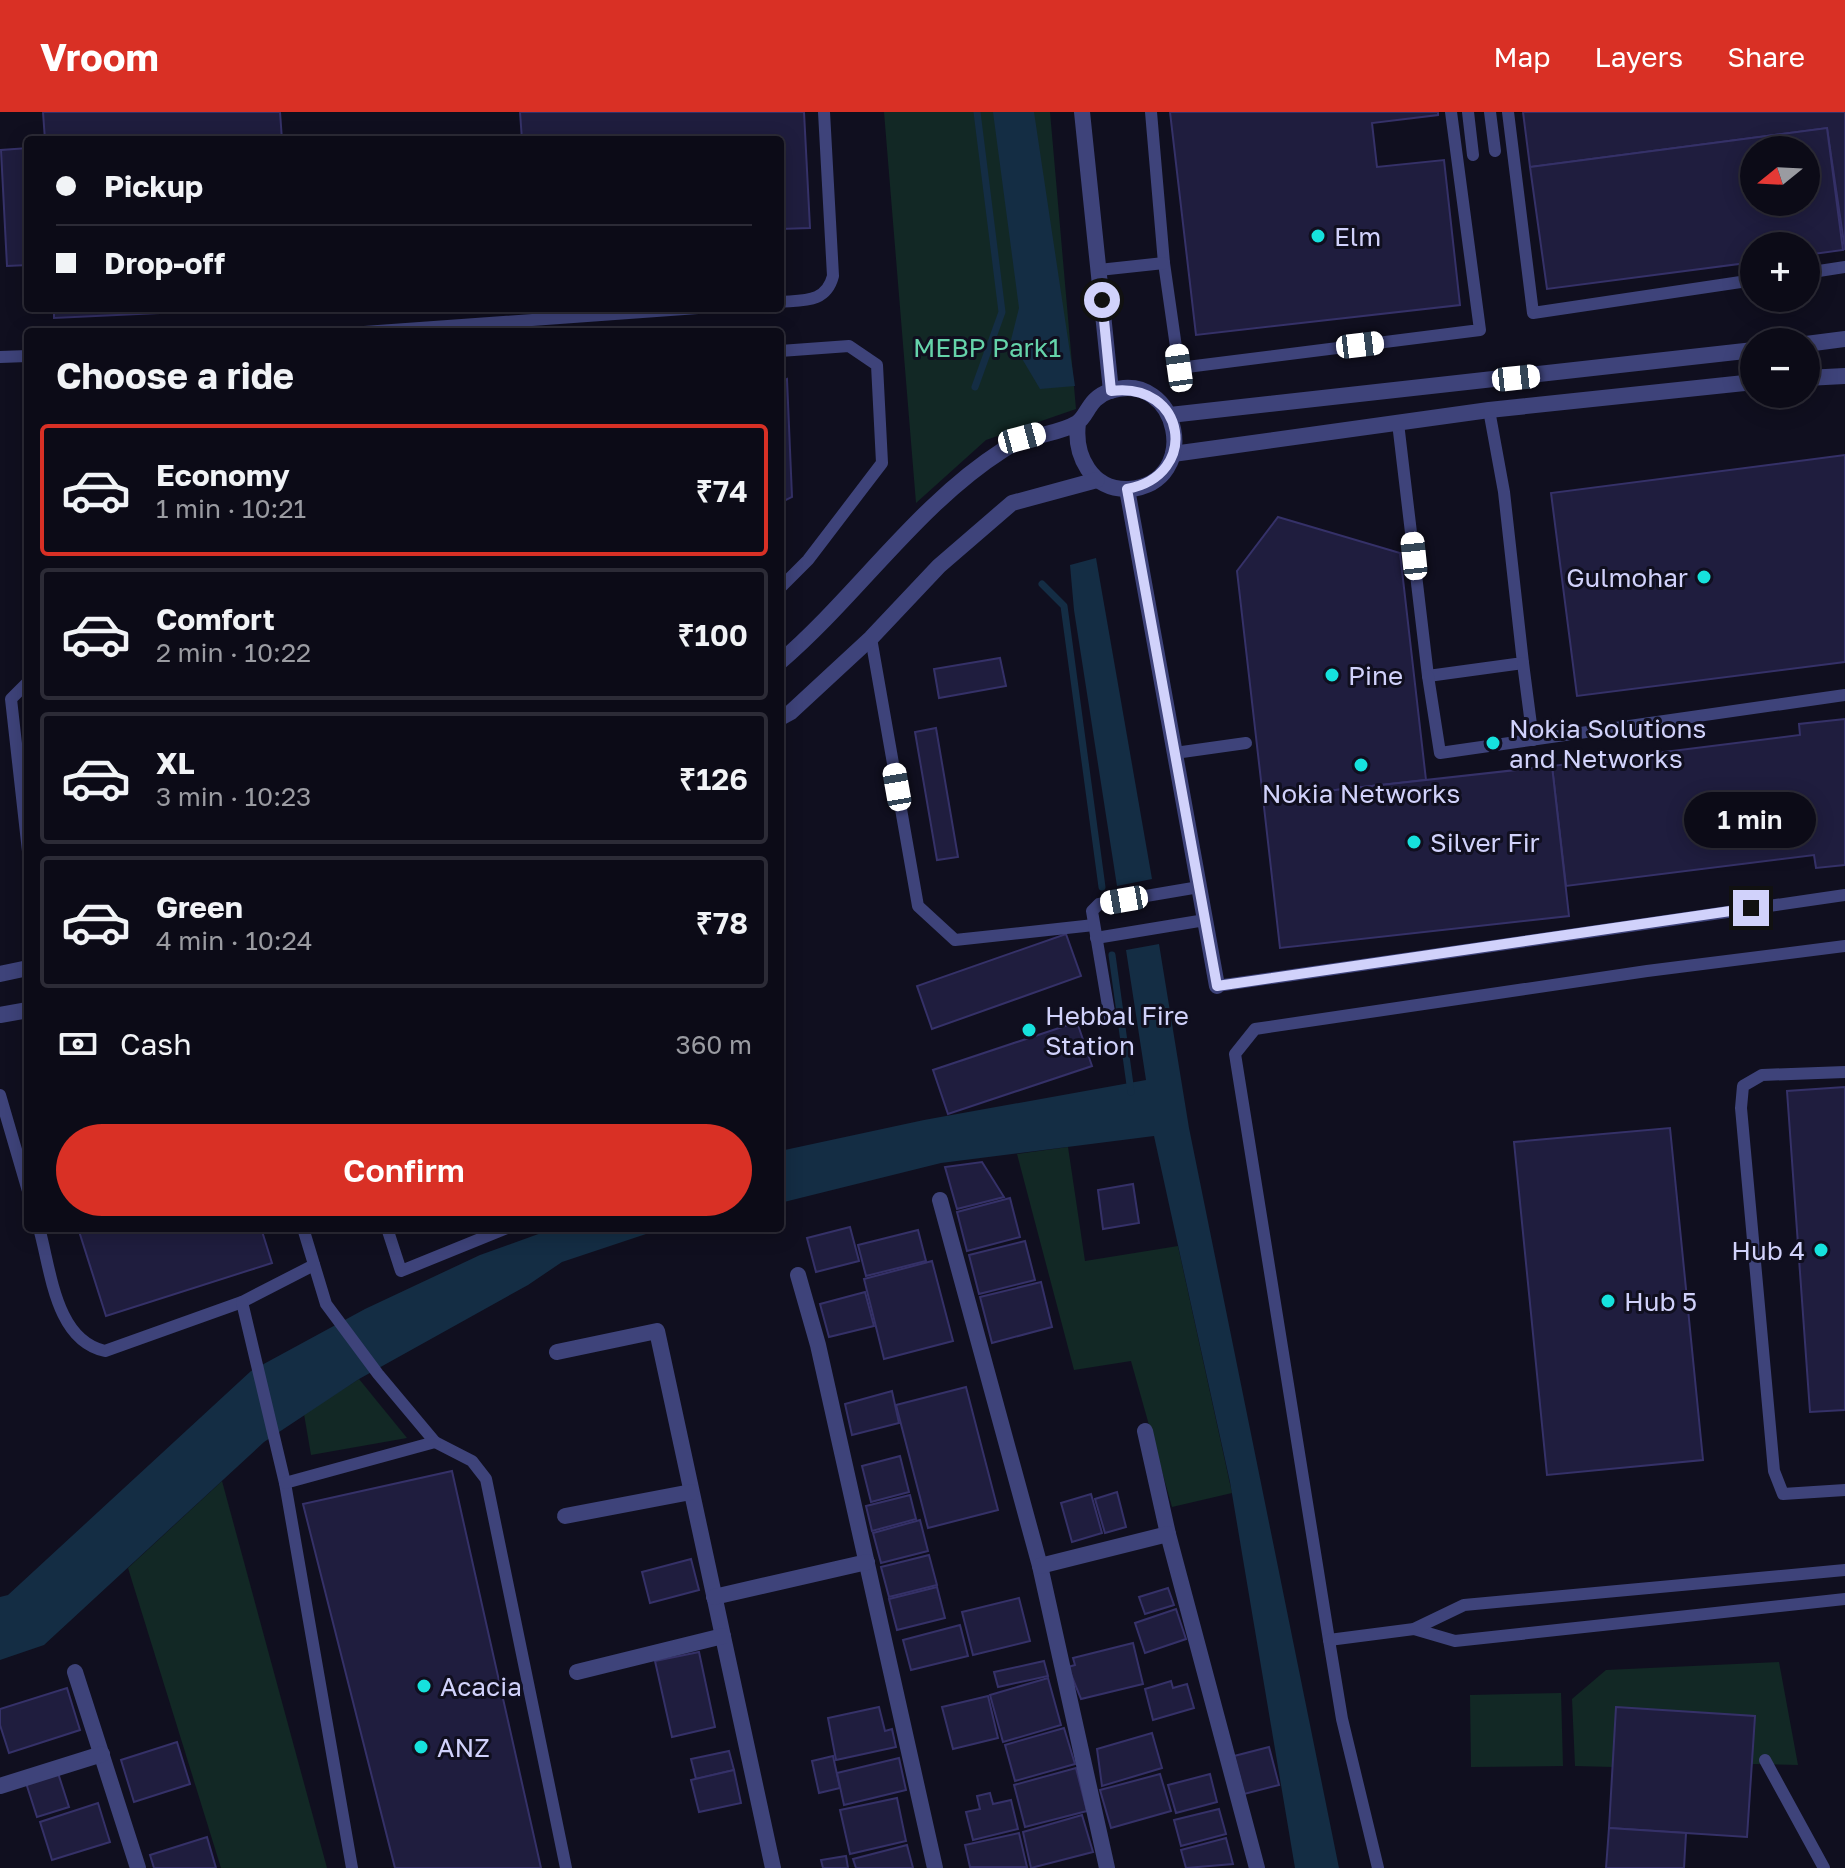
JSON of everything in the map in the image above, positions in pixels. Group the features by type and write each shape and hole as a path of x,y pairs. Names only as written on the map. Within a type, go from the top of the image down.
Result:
{"street":[{"path":"1082,112 1111,391"},
{"path":"1820,342 1845,339"},
{"path":"1170,415 1740,352"},
{"path":"1820,377 1845,376"},
{"path":"1173,454 1489,410 1740,383"},
{"path":"784,659 825,623 878,563 973,469 1022,438 1078,423 1097,398 1128,388 1145,392 1159,401 1170,415 1176,431 1173,454 1158,477 1127,489 1097,480 1012,503 939,566 871,638 784,716"},
{"path":"1078,423 1079,454 1097,480"},
{"path":"1127,489 1217,986"},
{"path":"0,974 24,969"},
{"path":"0,1015 24,1011"},
{"path":"940,1200 1040,1566 1107,1868"},
{"path":"798,1275 818,1345 935,1868"},
{"path":"557,1352 657,1331 773,1868"},
{"path":"1145,1431 1168,1534 1257,1868"},
{"path":"565,1516 691,1492"},
{"path":"1040,1566 1168,1534"},
{"path":"714,1597 867,1562"},
{"path":"577,1672 723,1636"},
{"path":"75,1672 138,1868"},
{"path":"0,1786 102,1754"}],"lane":[{"path":"784,302 819,298 826,293 833,276 824,112"},
{"path":"1151,112 1164,263 1179,368 1480,330 1451,112"},
{"path":"1468,112 1473,155"},
{"path":"1490,112 1495,151"},
{"path":"1508,112 1533,313 1740,282"},
{"path":"1099,270 1164,263"},
{"path":"1820,271 1845,267"},
{"path":"420,328 642,312"},
{"path":"784,351 849,346 877,365 882,463 808,560 784,584"},
{"path":"0,357 24,356"},
{"path":"1489,410 1504,492 1533,740"},
{"path":"1398,423 1440,753 1845,695"},
{"path":"871,638 918,906 955,940 1095,932 1205,920"},
{"path":"1428,676 1523,663"},
{"path":"24,686 11,699 24,815"},
{"path":"1175,753 1246,743"},
{"path":"1110,1018 1092,911 1099,904 1199,887"},
{"path":"1217,986 1845,895"},
{"path":"1378,1868 1342,1719 1235,1054 1255,1029 1647,971 1845,946"},
{"path":"1845,1072 1762,1075 1743,1086 1741,1108 1774,1471 1783,1494 1845,1490"},
{"path":"0,1095 24,1177"},
{"path":"40,1232 67,1325 90,1347 105,1351 242,1302 314,1265"},
{"path":"304,1232 326,1304 332,1313 435,1442 472,1461 486,1479 566,1868"},
{"path":"388,1232 401,1271 497,1232"},
{"path":"242,1302 259,1362 285,1483 352,1868"},
{"path":"285,1483 435,1442"},
{"path":"1329,1640 1414,1629 1464,1605 1845,1570"},
{"path":"1414,1629 1455,1641 1845,1599"},
{"path":"1765,1760 1824,1868"}],"green space":[{"name":"MEBP Park1","path":"884,112 1050,112 1076,409 986,440 916,503"},
{"path":"1068,1147 1085,1261 1178,1246 1232,1493 1172,1507 1131,1361 1074,1370 1017,1154"},
{"path":"359,1379 407,1438 311,1455 304,1414"},
{"path":"222,1481 327,1868 221,1868 128,1568"},
{"path":"1779,1662 1798,1765 1752,1764 1755,1716 1617,1707 1613,1767 1575,1766 1572,1699 1606,1670"},
{"path":"1561,1693 1563,1766 1471,1767 1470,1695"}],"water":[{"path":"993,112 1034,112 1075,386 1040,389 1011,340 1019,308"},
{"path":"1096,558 1152,879 1117,886 1074,610 1070,565"},
{"path":"1159,944 1189,1128 1339,1868 1295,1868 1230,1482 1154,1136 941,1163 784,1202 784,1150 924,1120 1146,1080 1126,950"},
{"path":"544,1232 652,1232 562,1262 528,1285 359,1379 264,1442 44,1645 0,1660 0,1597 8,1595 251,1371 365,1309 480,1255"}],"building":[{"path":"43,112 280,112 282,136 45,136"},
{"path":"520,112 804,112 810,228 784,229 784,136 522,136"},
{"name":"Elm","path":"1170,112 1438,112 1438,115 1372,123 1377,167 1444,160 1460,305 1196,335"},
{"path":"1523,112 1845,112 1845,250 1827,128 1740,136 1740,139 1530,167"},
{"path":"1827,128 1843,250 1820,253 1820,232 1740,232 1740,264 1547,289 1530,167 1740,139 1740,216 1820,216 1820,136 1766,136"},
{"path":"24,148 24,265 7,266 1,150"},
{"path":"54,312 180,312 54,318"},
{"path":"787,379 792,497 784,501 784,380"},
{"name":"Gulmohar","path":"1845,455 1845,662 1577,696 1551,493"},
{"name":"Pine","path":"1278,517 1400,553 1426,780 1263,798 1237,571"},
{"path":"1000,658 1006,686 939,698 934,669"},
{"path":"1845,719 1845,865 1816,868 1814,855 1566,886 1552,766 1800,735 1799,724"},
{"path":"936,728 958,857 937,860 915,732"},
{"name":"Silver Fir","path":"1552,766 1569,916 1280,948 1263,798"},
{"path":"1066,934 1081,976 932,1029 917,986"},
{"path":"1077,1022 1092,1066 948,1114 933,1070"},
{"name":"Hub 4","path":"1845,1087 1845,1410 1810,1412 1787,1091"},
{"name":"Hub 5","path":"1670,1128 1703,1460 1547,1475 1514,1142"},
{"path":"982,1162 1004,1197 957,1209 945,1167"},
{"path":"1133,1184 1139,1223 1103,1229 1098,1190"},
{"path":"1010,1198 1020,1237 967,1251 957,1212"},
{"path":"850,1227 859,1261 816,1272 807,1238"},
{"path":"918,1230 926,1261 866,1276 858,1245"},
{"path":"79,1232 262,1232 272,1263 106,1316"},
{"path":"1025,1241 1035,1280 979,1294 969,1255"},
{"path":"932,1261 953,1341 884,1359 864,1279"},
{"path":"1041,1282 1052,1327 992,1343 980,1297"},
{"path":"865,1292 874,1326 829,1337 820,1304"},
{"path":"966,1387 998,1510 928,1528 896,1405"},
{"path":"892,1391 899,1423 852,1435 845,1404"},
{"path":"900,1456 909,1492 871,1502 862,1466"},
{"name":"Acacia","path":"452,1471 541,1868 395,1868 303,1504"},
{"path":"1117,1492 1126,1527 1105,1533 1095,1499"},
{"path":"1091,1494 1102,1533 1072,1542 1061,1503"},
{"path":"910,1495 916,1519 872,1531 866,1506"},
{"path":"920,1520 928,1551 881,1563 873,1533"},
{"path":"929,1555 937,1585 889,1597 881,1567"},
{"path":"691,1559 699,1590 650,1603 642,1572"},
{"path":"937,1587 945,1618 897,1630 889,1599"},
{"path":"1168,1588 1174,1605 1145,1614 1139,1597"},
{"path":"1019,1598 1030,1641 973,1655 962,1612"},
{"path":"1176,1609 1186,1639 1145,1653 1135,1623"},
{"path":"960,1625 968,1656 911,1670 903,1640"},
{"path":"1133,1643 1143,1684 1081,1699 1068,1667 1075,1665 1073,1658"},
{"path":"699,1652 715,1727 672,1737 655,1661"},
{"path":"1044,1661 1048,1676 998,1687 994,1672"},
{"path":"1048,1678 1061,1725 1003,1742 990,1695"},
{"path":"1171,1681 1173,1688 1187,1684 1194,1708 1153,1720 1145,1689"},
{"path":"67,1688 80,1730 9,1753 0,1725 0,1709"},
{"path":"988,1696 998,1738 953,1749 942,1707"},
{"path":"879,1707 885,1731 892,1729 896,1747 836,1760 828,1718"},
{"path":"1616,1707 1755,1716 1747,1837 1609,1828"},
{"path":"1064,1728 1075,1764 1015,1781 1005,1745"},
{"path":"1152,1733 1162,1768 1102,1786 1097,1749"},
{"path":"177,1742 190,1784 134,1802 121,1760"},
{"path":"1269,1747 1279,1785 1244,1794 1234,1756"},
{"path":"729,1751 734,1770 696,1779 691,1759"},
{"path":"833,1756 840,1788 819,1793 812,1761"},
{"path":"899,1758 906,1790 844,1805 837,1773"},
{"path":"1076,1768 1087,1811 1025,1827 1014,1785"},
{"path":"734,1770 741,1803 699,1812 691,1780"},
{"path":"58,1773 69,1807 37,1817 26,1783"},
{"path":"1160,1774 1171,1811 1111,1828 1100,1790"},
{"path":"1210,1774 1217,1802 1176,1813 1168,1785"},
{"path":"990,1793 993,1804 1011,1800 1018,1829 973,1840 966,1812 980,1809 977,1796"},
{"path":"897,1798 906,1841 850,1854 840,1810"},
{"path":"98,1803 110,1842 52,1860 40,1822"},
{"path":"1219,1809 1226,1834 1181,1846 1174,1820"},
{"path":"1082,1815 1093,1852 1031,1868 1023,1832"},
{"path":"1609,1828 1686,1833 1684,1868 1606,1868"},
{"path":"1019,1833 1027,1867 970,1867 965,1845"},
{"path":"207,1837 216,1868 154,1868 150,1855"},
{"path":"1226,1838 1233,1864 1186,1868 1181,1850"},
{"path":"907,1845 913,1868 856,1868 853,1859"},
{"path":"846,1856 848,1868 823,1868 821,1860"}],"waterway":[{"path":"975,387 1002,312 977,112"},
{"path":"1042,584 1064,606 1102,887"},
{"path":"1112,955 1131,1092"}],"place":[{"name":"Elm","path":"1318,236"},
{"name":"Gulmohar","path":"1704,577"},
{"name":"Pine","path":"1332,675"},
{"name":"Nokia Solutions and Networks","path":"1493,743"},
{"name":"Nokia Networks","path":"1361,765"},
{"name":"Silver Fir","path":"1414,842"},
{"name":"Hebbal Fire Station","path":"1029,1030"},
{"name":"Hub 4","path":"1821,1250"},
{"name":"Hub 5","path":"1608,1301"},
{"name":"Acacia","path":"424,1686"},
{"name":"ANZ","path":"421,1747"}],"route":[{"path":"1102,300 1111,391 1128,388 1145,392 1159,401 1170,415 1176,431 1175,448 1169,464 1158,477 1143,486 1127,489 1217,986 1751,908"}]}
